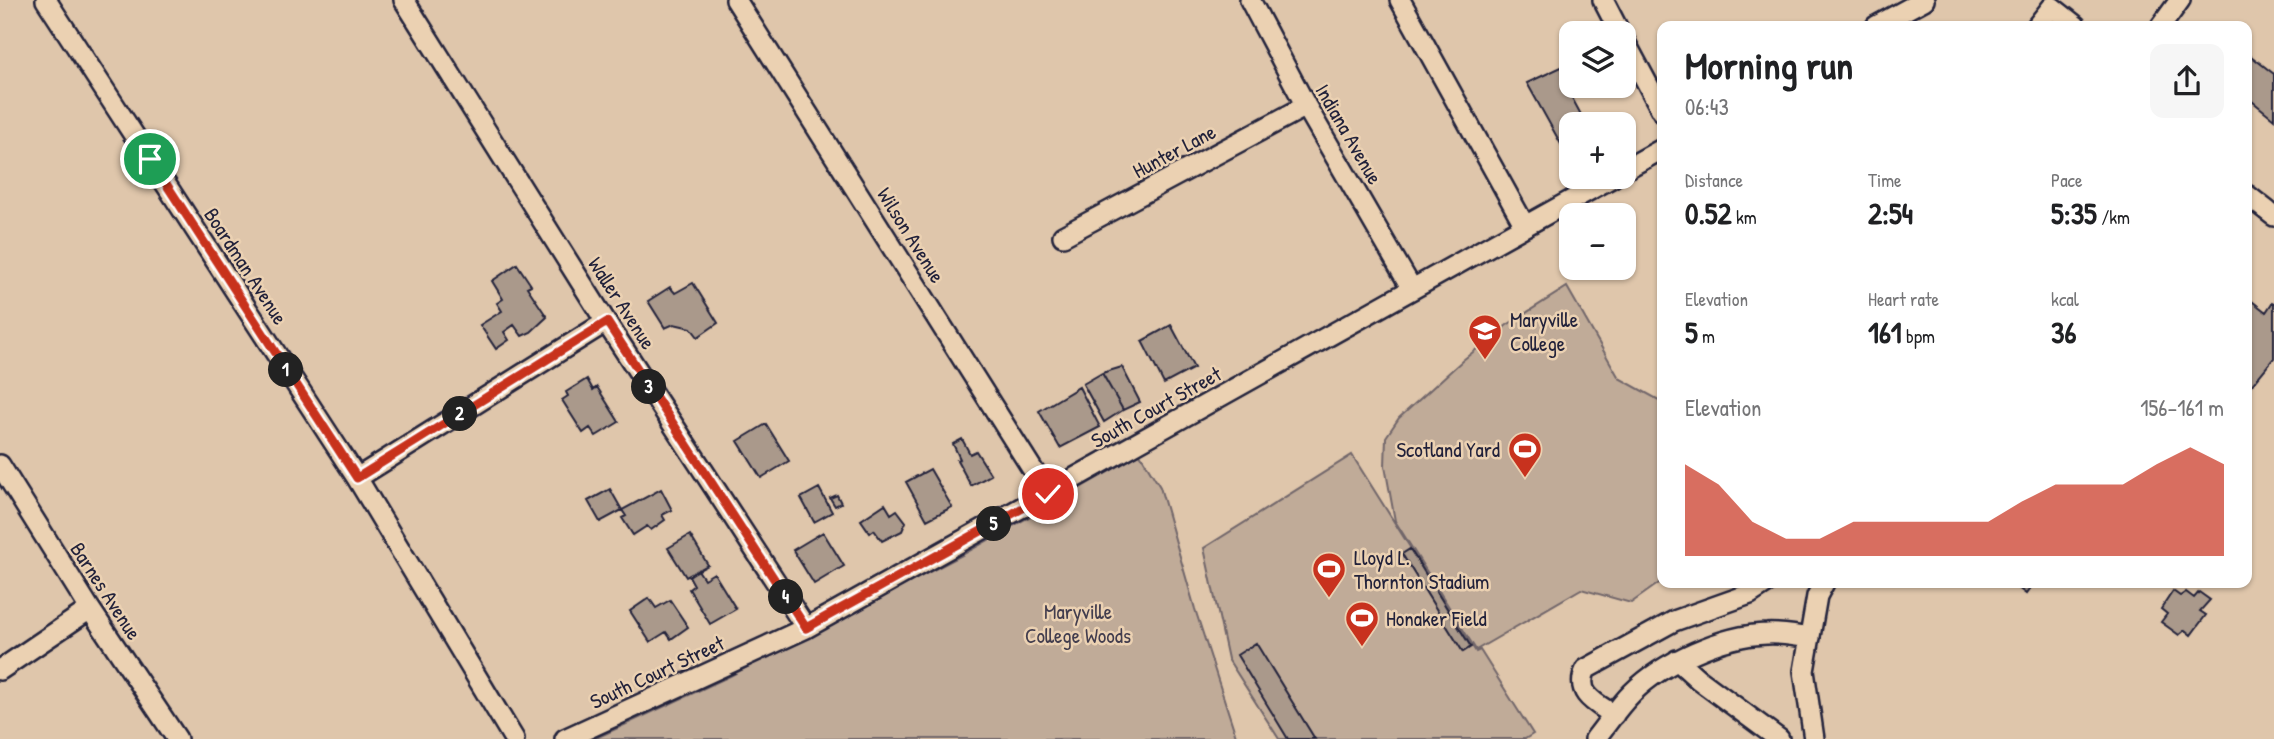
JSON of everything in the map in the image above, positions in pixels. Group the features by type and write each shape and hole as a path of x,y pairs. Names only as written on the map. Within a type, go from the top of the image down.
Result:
{"street":[{"name":"Boardman Avenue","path":"46,0 357,478 514,739"},
{"name":"Waller Avenue","path":"404,0 607,322 806,628"},
{"name":"Wilson Avenue","path":"736,0 1048,494"},
{"name":"Indiana Avenue","path":"1250,0 1306,106 1412,289"},
{"path":"1400,0 1525,226"},
{"path":"1602,0 1613,21"},
{"path":"2165,21 2180,0"},
{"path":"1885,21 1912,3"},
{"path":"2041,21 2052,7 2070,21"},
{"path":"1636,62 1657,102"},
{"name":"Hunter Lane","path":"1063,236 1306,106"},
{"path":"1636,163 1657,152"},
{"name":"South Court Street","path":"565,739 806,628 1591,189"},
{"path":"2252,199 2274,216"},
{"path":"357,478 607,322"},
{"name":"Barnes Avenue","path":"0,466 90,609 177,739"},
{"path":"1614,716 1590,699 1584,691 1581,680 1586,669 1674,621 1750,594 1759,588"},
{"path":"1814,739 1804,671 1817,596 1821,588"},
{"path":"0,670 90,609"},
{"path":"1595,739 1632,693 1677,660 1713,644 1765,634 1810,638"},
{"path":"1677,660 1698,679 1779,739"}],"green space":[{"name":"Scotland Yard","path":"1567,287 1619,378 1657,399 1657,585 1631,603 1581,589 1476,650 1395,521 1385,466 1386,437 1399,418 1463,360 1507,325"},
{"name":"Maryville College Woods","path":"1140,454 1160,487 1195,609 1237,739 594,739 730,676 962,555"},
{"name":"Lloyd L. Thornton Stadium","path":"1352,455 1476,652 1480,650 1533,734 1525,739 1279,739 1228,659 1204,548"}],"building":[{"path":"2252,57 2274,74 2274,119 2252,101"},
{"path":"1559,68 1559,98 1572,98 1580,112 1559,112 1559,141 1527,83"},
{"path":"517,264 531,285 527,287 547,317 531,332 522,336 514,325 504,332 509,340 496,349 480,325 502,311 497,303 503,299 492,281"},
{"path":"693,283 718,323 698,337 691,328 674,324 665,328 648,301 670,287 675,293"},
{"path":"2252,301 2266,312 2272,303 2274,304 2274,358 2252,385"},
{"path":"1171,325 1194,368 1164,384 1142,341"},
{"path":"1122,367 1140,402 1123,410 1102,373"},
{"path":"1102,373 1123,410 1104,422 1083,384"},
{"path":"587,379 593,390 597,387 619,422 596,436 590,428 583,433 562,400 568,396 566,392"},
{"path":"1079,387 1100,427 1060,448 1039,411"},
{"path":"766,424 789,461 761,478 738,441"},
{"path":"962,439 970,454 976,451 991,475 971,486 957,460 960,459 953,444"},
{"path":"930,469 952,507 927,520 906,482"},
{"path":"819,488 832,512 814,522 801,498"},
{"path":"610,489 622,510 600,522 588,501"},
{"path":"661,489 672,510 662,515 665,520 651,530 647,526 633,535 622,518 626,516 622,510"},
{"path":"837,495 841,503 835,506 830,498"},
{"path":"885,504 891,514 897,510 906,522 902,531 882,541 874,530 870,533 861,520"},
{"path":"823,532 844,566 814,584 793,550"},
{"path":"690,535 708,565 686,577 668,548"},
{"path":"1410,549 1471,647 1463,652 1402,554"},
{"path":"698,570 704,579 714,573 736,609 710,624 689,589 694,585 689,576"},
{"path":"2018,588 2030,588 2026,594"},
{"path":"2173,591 2180,596 2186,592 2194,598 2199,592 2210,600 2200,611 2206,615 2191,635 2185,630 2179,635 2161,622 2167,614 2161,609"},
{"path":"649,598 656,608 670,600 688,627 671,639 666,632 650,642 630,611"},
{"path":"1256,643 1315,739 1288,739 1237,655"}],"place":[{"name":"Maryville College","path":"1485,361"},
{"name":"Scotland Yard","path":"1525,479"},
{"name":"Lloyd L. Thornton Stadium","path":"1329,599"},
{"name":"Honaker Field","path":"1362,648"}],"route":[{"path":"150,159 357,478 607,322 806,628 1048,494"}]}
